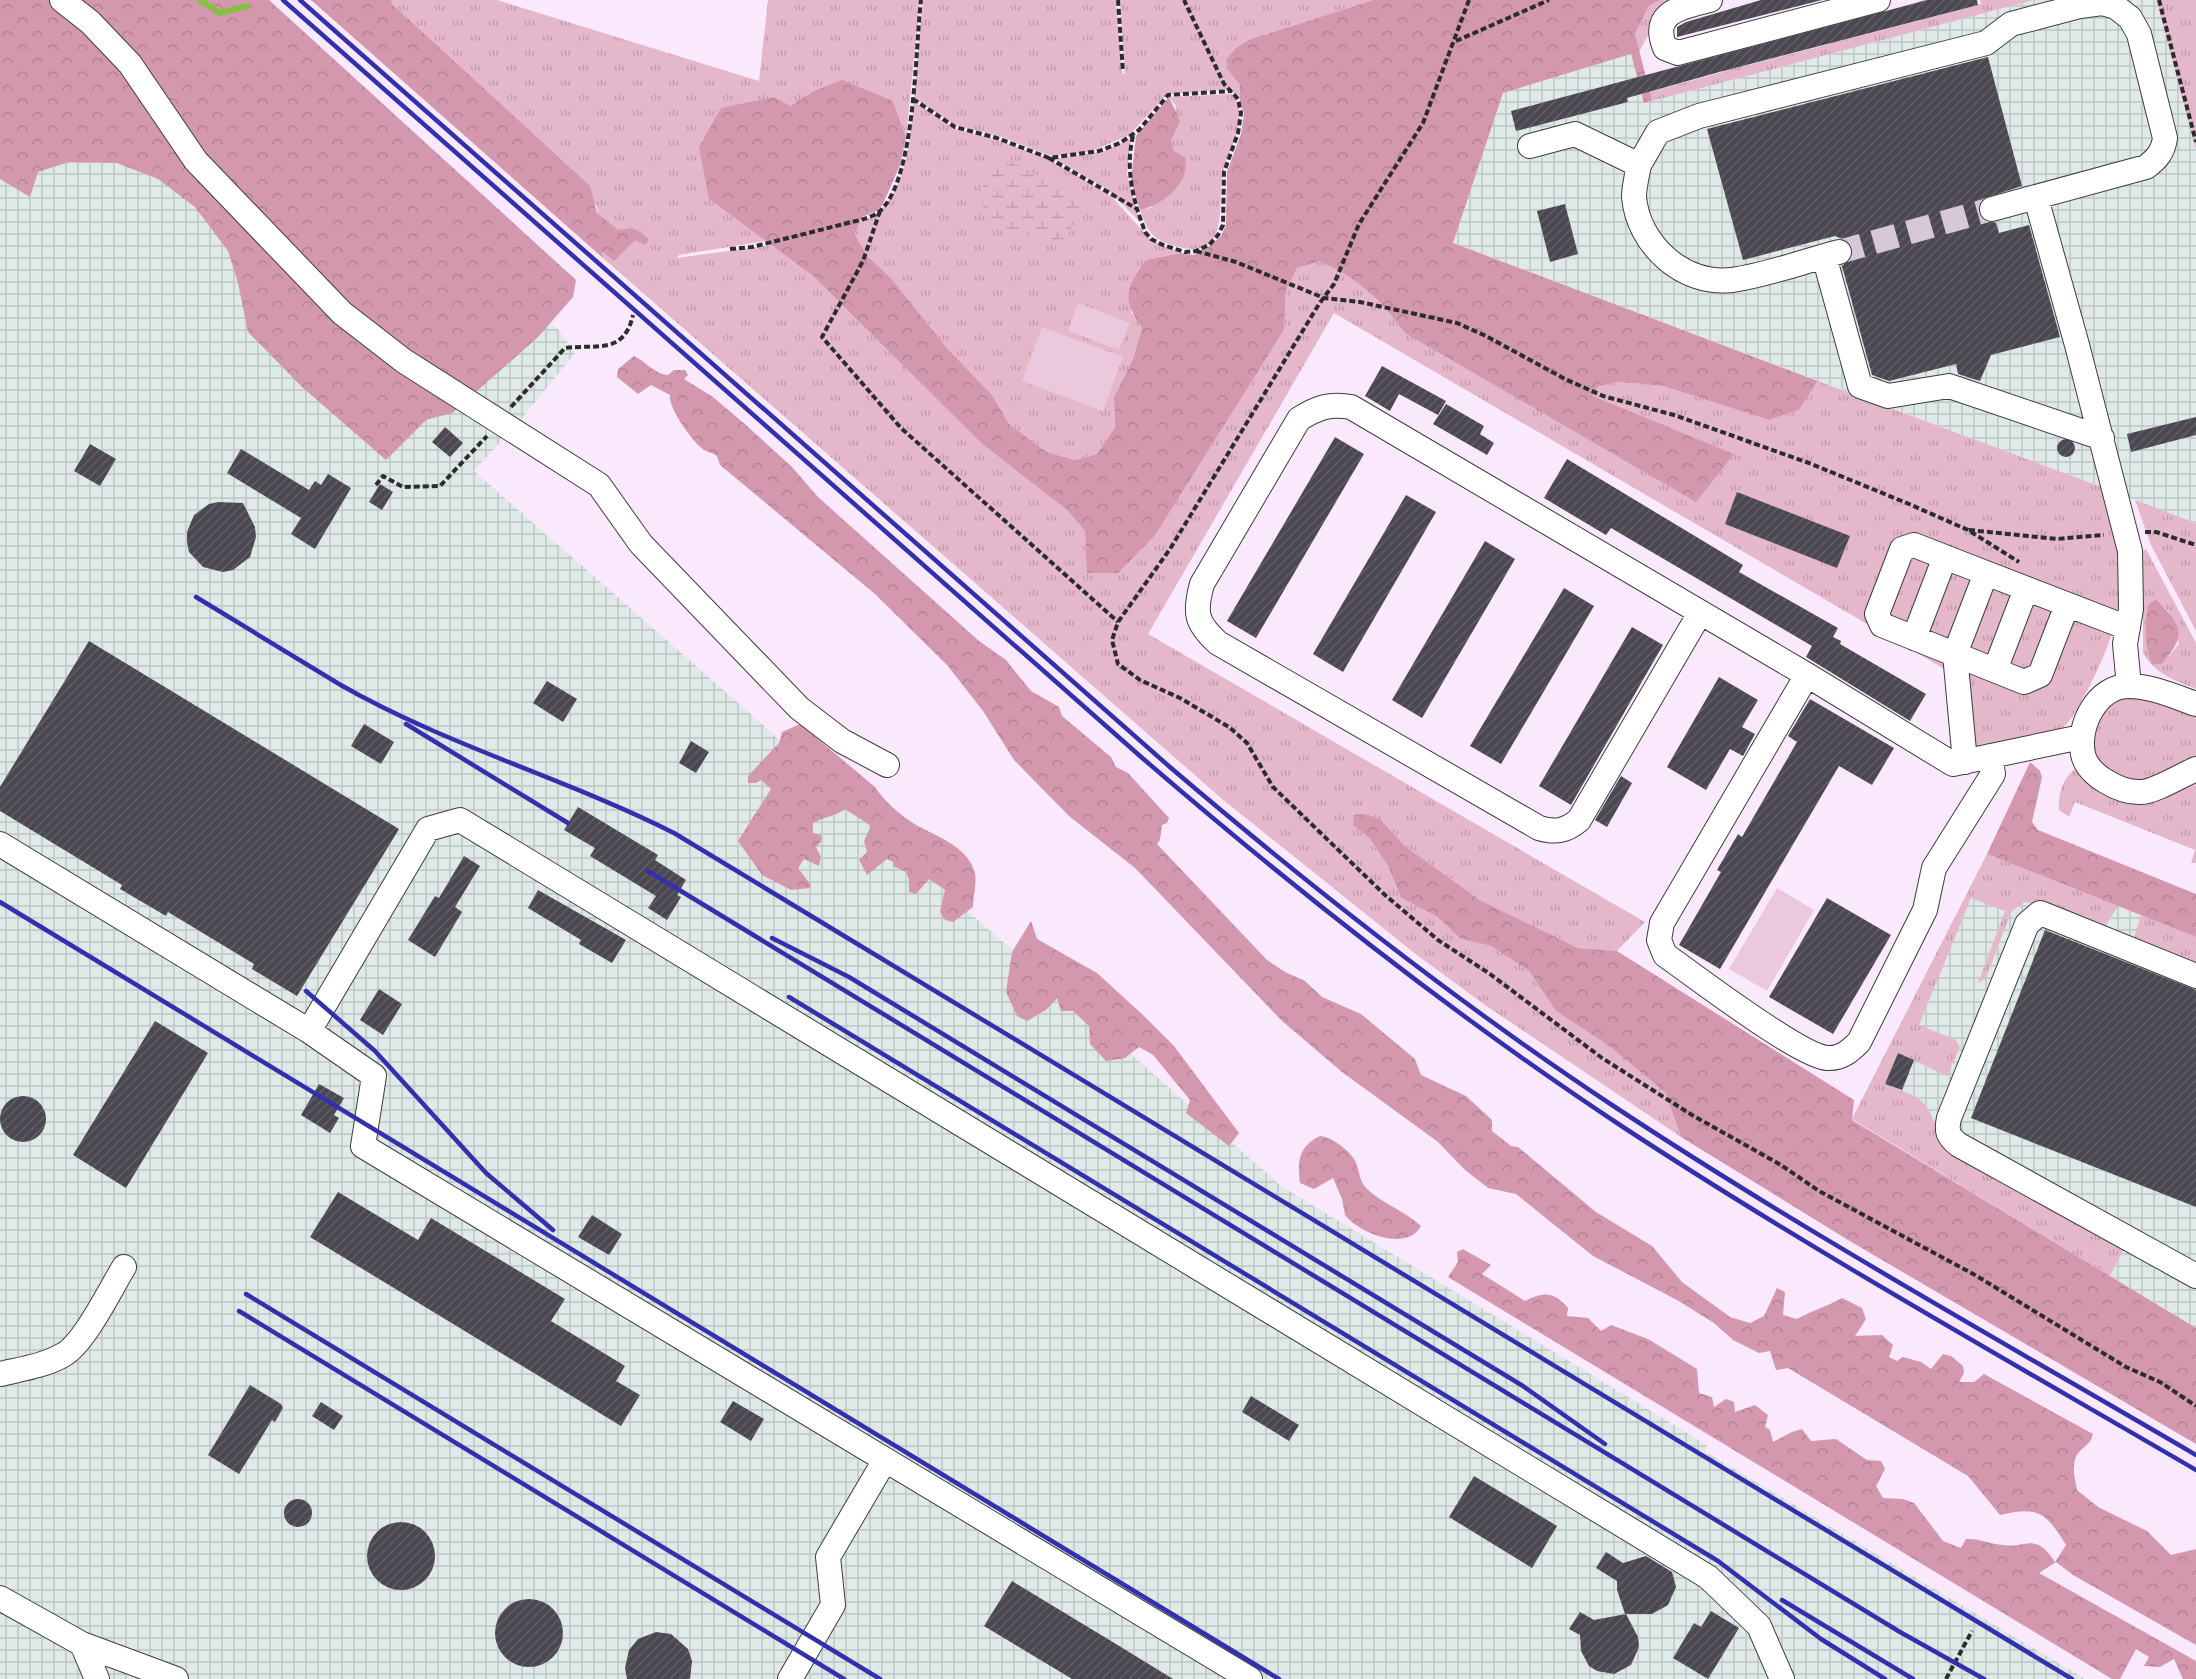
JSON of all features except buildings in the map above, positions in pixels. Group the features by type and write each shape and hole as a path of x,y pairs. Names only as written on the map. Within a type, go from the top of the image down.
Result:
{"street":[{"path":"62,0 90,22 130,64 196,161 342,313 404,361 599,485 642,544 799,708 842,741 886,765"},
{"path":"1710,0 1674,9 1663,23 1660,34 1665,48 1678,53 1878,0"},
{"path":"1992,210 2145,167 2156,159 2163,148 2165,138 2162,123 2139,34 2130,18 2116,8 2102,3 2080,6 2011,24 1986,43 1699,116 1658,132 1639,165 1634,196 1642,229 1660,255 1696,276 1730,280 1831,254 1860,386 1888,396 1949,386 2102,438"},
{"path":"1530,146 1575,134 1639,165"},
{"path":"2036,198 2102,438 2130,550 2131,609 2125,644 2129,686"},
{"path":"1700,613 1579,820 1568,829 1550,832 1539,828 1218,643 1201,627 1197,605 1202,584 1299,419 1316,408 1334,404 1350,407 1807,675 1953,764 2081,737"},
{"path":"2067,604 2040,675 2024,682 1882,625 1877,614 1902,549 1914,545 1986,573 2027,577 2067,604 2128,628"},
{"path":"1914,638 1945,557"},
{"path":"1965,762 1955,654 1986,573"},
{"path":"1995,670 2027,577"},
{"path":"1807,675 1662,923 1659,940 1665,956 1811,1053 1821,1057 1839,1056 1859,1042 1925,909 1934,868 1993,774 1990,756"},
{"path":"2196,704 2171,694 2129,686 2110,692 2098,701 2087,716 2081,737 2083,756 2092,769 2106,782 2123,790 2143,792 2196,769"},
{"path":"309,1031 428,829 460,820 1708,1577 1759,1626 1782,1679"},
{"path":"0,844 309,1031 374,1076 363,1146 1250,1679"},
{"path":"2196,976 2053,918 2040,914 2032,918 2027,924 1949,1118 1947,1129 1951,1139 1959,1145 2196,1276"},
{"path":"0,1374 65,1355 85,1332 124,1267"},
{"path":"790,1679 833,1605 828,1557 885,1460"},
{"path":"0,1598 82,1644 176,1679"},
{"path":"82,1644 97,1679"}],"path":[{"path":"921,0 913,99 903,160 896,184 880,211 863,261 822,337 901,428 1118,622"},
{"path":"1118,0 1123,72"},
{"path":"1133,135 1129,166 1130,181 1145,231 1151,239 1185,252 1196,251 1209,245 1223,225 1224,172 1238,133 1241,113 1238,99 1224,84 1184,0"},
{"path":"1469,0 1423,123 1359,224 1346,260 1170,549 1118,622 1112,640 1118,664 1140,680 1180,698 1229,727 1247,743 1272,787 1385,895 1438,940 1490,974 1602,1058 1664,1098 1781,1165 1819,1191 1975,1275 2126,1367 2160,1382 2196,1406"},
{"path":"1455,41 1549,0"},
{"path":"2159,0 2196,142"},
{"path":"1049,158 1099,151 1133,135 1168,95 1232,91"},
{"path":"913,99 955,127 997,138 1049,158 1137,209"},
{"path":"730,249 752,247 864,219 880,211"},
{"path":"1196,251 1236,262 1324,298 1360,302 1457,323 1486,336 1565,380 1603,396 1674,415 1809,463 1968,530 2027,577"},
{"path":"376,485 383,476 403,487 440,486 565,348 582,346 594,348 620,340 628,331 633,315"},
{"path":"1968,530 2057,539 2156,532 2196,545"},
{"path":"1946,1679 1972,1631"}],"shaded area":[{"path":"0,0 412,213 557,328 575,353 523,417 474,471 762,724 864,820 1281,1186 1707,1445 1706,1452 2085,1679 0,1679"},
{"path":"2034,0 2156,0 2196,150 2196,523 1453,243 1503,93 1631,54 1645,103"},
{"path":"1078,303 1130,323 1119,350 1068,331"},
{"path":"1042,327 1123,357 1103,411 1022,381"},
{"path":"1987,854 2196,937 2196,1328 1852,1119"},
{"path":"1777,888 1814,910 1767,991 1729,969"}],"green space":[{"path":"0,0 269,0 576,280 573,297 538,337 452,413 426,420 386,460 302,387 248,332 238,283 228,251 195,207 158,179 117,163 69,162 38,172 30,197 0,179"},
{"path":"311,0 391,0 393,5 590,186 597,213 618,230 633,228 649,239 645,245 635,240 614,261 602,251 603,258"},
{"path":"391,0 497,0 759,81 768,0 920,0 906,137 893,101 814,91 790,106 709,199 766,241 679,255 677,258 771,245 813,276 982,444 1068,511 1085,531 1088,573 1156,534 1284,330 1286,290 1297,268 1320,261 1343,270 1355,279 1389,313 1405,333 1733,454 1593,396 1599,386 1619,382 1663,386 1769,420 1799,410 1818,381 2104,488 2116,544 2120,590 2117,612 2102,660 2075,713 2056,733 1962,752 1953,674 1334,313 1148,634 1645,922 1617,951 1578,948 1480,900 1405,846 1381,820 1353,825 1370,839 1388,866 1401,898 1436,916 1461,939 1491,946 1529,971 1556,1011 1606,1044 1665,1092 1681,1137 1482,1003 1413,952 1221,798 603,258 597,207 393,5"},
{"path":"923,0 1116,0 1122,74 1125,73 1120,0 1373,0 1248,40 1236,48 1231,74 1240,85 1240,100 1230,89 1167,94 1129,135 1092,151 1048,155 999,136 955,125 914,98"},
{"path":"1373,0 1660,0 1649,6 1635,34 1652,101 1644,103 1631,54 1503,93 1453,243 1818,381 1799,410 1769,420 1663,386 1619,382 1599,386 1593,396 1734,454 1696,502 1405,333 1368,291 1347,275 1320,261 1297,268 1286,290 1284,330 1156,534 1118,573 1087,573 1085,531 1068,511 982,444 813,276 709,199 699,147 721,108 774,97 790,106 814,91 842,80 893,101 906,137 900,165 883,204 877,211 862,217 855,234 868,257 891,278 947,348 992,395 1009,424 1047,452 1075,460 1097,454 1115,427 1114,397 1133,359 1142,328 1135,318 1129,301 1130,286 1134,278 1146,260 1180,253 1194,255 1206,249 1221,236 1226,225 1227,172 1241,134 1244,114 1240,100 1240,85 1231,74 1226,60 1236,48 1248,40"},
{"path":"1660,0 1688,0 1655,22 1638,54 1635,34 1649,6"},
{"path":"1925,0 1932,17 1981,4 1980,0 2034,0 1652,101 1649,92 1723,72 1718,54 1743,48 1748,65 1830,44 1826,27 1835,24 1840,41 1922,20 1918,2"},
{"path":"2156,0 2196,0 2196,150"},
{"path":"1231,94 1237,102 1239,122 1223,172 1220,214 1214,238 1206,246 1193,249 1161,241 1148,229 1140,210 1151,208 1174,152 1171,140 1176,106 1169,97"},
{"path":"1169,97 1180,121 1171,140 1174,151 1186,158 1185,174 1171,194 1152,206 1140,210 1131,181 1136,136"},
{"path":"914,102 956,129 997,140 1044,157 1073,173 1112,197 1151,240 1180,253 1146,260 1131,312 1142,328 1133,359 1114,397 1115,427 1097,454 1075,460 1047,452 1009,424 992,395 947,348 891,278 868,257 855,233 860,222 875,214 887,203 896,188 907,154"},
{"path":"1131,138 1127,174 1140,222 1107,189 1055,159 1106,151"},
{"path":"1003,161 1011,161 1078,198 1082,203 1066,240 1059,243 1015,232 1004,228 988,214 983,204 981,190 993,168"},
{"path":"634,356 663,374 668,375 674,370 685,370 688,375 684,379 713,397 747,426 792,467 818,497 979,641 1006,660 1031,691 1059,707 1062,716 1111,757 1116,767 1128,773 1169,818 1167,823 1162,825 1160,840 1157,844 1267,960 1305,981 1322,997 1361,1014 1415,1059 1421,1075 1466,1096 1492,1120 1492,1131 1511,1146 1518,1147 1596,1212 1652,1246 1682,1282 1730,1317 1750,1323 1764,1316 1777,1288 1785,1292 1783,1315 1797,1319 1842,1298 1862,1308 1866,1319 1855,1336 1882,1335 1893,1345 1889,1357 1897,1361 1903,1357 1921,1362 1931,1369 1943,1354 1951,1356 1963,1366 1964,1373 1959,1382 1974,1382 1984,1374 2093,1434 2088,1444 2076,1456 2074,1471 2077,1490 2098,1507 2147,1531 2171,1555 2196,1549 2196,1645 2073,1575 2056,1562 2039,1573 2196,1661 2196,1679 2183,1679 2174,1659 2160,1667 2144,1666 2149,1657 2136,1649 2120,1679 2112,1679 1448,1277 1458,1262 1457,1252 1463,1249 1491,1265 1482,1274 1525,1301 1537,1296 1553,1296 1568,1308 1567,1316 1588,1318 1601,1331 1611,1325 1648,1339 1697,1369 1699,1393 1712,1397 1714,1407 1726,1399 1734,1402 1735,1412 1755,1405 1768,1415 1765,1427 1770,1430 1773,1442 1802,1429 1811,1441 1836,1439 1867,1460 1881,1461 1885,1469 1876,1486 1883,1498 1903,1499 1914,1503 1943,1541 1961,1548 1966,1539 2012,1546 2031,1543 2042,1547 2055,1562 2066,1545 2052,1525 2039,1514 2023,1511 2000,1515 1968,1476 1788,1368 1776,1370 1770,1351 1759,1353 1733,1340 1714,1323 1677,1300 1593,1256 1516,1194 1488,1188 1465,1170 1438,1142 1342,1072 1282,1021 1135,868 1069,816 1014,760 983,711 947,665 875,594 720,465 717,456 699,446 677,416 670,401 670,395 651,385 638,394 617,377 618,369"},
{"path":"2135,500 2196,523 2196,631 2151,545"},
{"path":"2146,549 2196,643 2196,689 2159,671 2153,666 2143,653 2143,551","holes":["2156,599 2169,612 2179,644 2162,664 2153,665"]},
{"path":"2156,599 2176,624 2178,638 2162,664 2152,665 2146,643 2146,621 2148,605"},
{"path":"2126,697 2151,699 2196,716 2196,757 2159,776 2143,780 2118,776 2105,768 2096,757 2093,744 2094,730 2100,717 2110,705"},
{"path":"800,724 875,787 899,813 964,854 975,874 973,907 953,922 945,920 940,912 945,890 929,879 916,894 909,892 906,872 893,866 893,862 887,859 867,875 859,860 867,852 864,841 871,826 845,809 813,823 813,833 821,835 822,840 816,847 821,857 819,866 804,859 798,868 811,885 810,888 791,890 762,875 738,841 771,789 761,780 748,783 748,776 779,743 782,732"},
{"path":"2030,762 2040,771 2042,777 2032,822 2038,830 2196,894 2196,937 1987,854"},
{"path":"2075,769 2105,796 2130,803 2196,782 2196,863 2191,863 2195,850 2075,802 2069,817 2059,810 2062,787 2067,777"},
{"path":"1365,814 1381,820 1405,846 1480,900 1578,948 1617,951 1854,1100 1852,1120 2196,1328 2196,1444 1848,1240 1681,1137 1665,1092 1606,1044 1556,1011 1529,971 1491,946 1461,939 1436,916 1401,898 1388,866 1370,839 1353,825 1354,815"},
{"path":"1987,854 2118,906 2104,928 2043,905 2024,902 2011,912 1986,978 1978,983 2005,911 1971,898 1919,1025 1956,1040 1960,1047 1947,1076 1898,1053 1885,1084 1920,1100 1930,1112 1937,1132 2125,1247 2110,1276 1852,1119"},
{"path":"2141,915 2196,937 2196,966 2134,938"},
{"path":"1031,921 1037,939 1097,973 1174,1046 1239,1133 1229,1146 1186,1113 1190,1100 1153,1055 1139,1047 1125,1058 1106,1061 1090,1044 1089,1026 1073,1011 1061,1011 1057,998 1046,1010 1027,1021 1017,1016 1006,992 1012,952"},
{"path":"1320,1136 1334,1141 1352,1155 1367,1189 1421,1226 1414,1234 1395,1239 1383,1237 1372,1234 1352,1222 1345,1215 1342,1199 1333,1178 1314,1189 1300,1183 1301,1155 1308,1144"}],"waterway":[{"path":"200,0 220,13 247,6"}],"tunnel":[{"path":"1839,252 1992,209"}],"railway":[{"path":"283,0 1140,756 1198,806 1376,949 1497,1040 1693,1172 1907,1302 2196,1470"},
{"path":"300,0 1171,768 1278,858 1388,944 1557,1068 1686,1153 1903,1285 2196,1455"},
{"path":"196,597 344,687"},
{"path":"339,684 421,725 591,795 674,833 2072,1679"},
{"path":"406,724 568,823"},
{"path":"648,871 1900,1632 1984,1679"},
{"path":"0,902 1279,1679"},
{"path":"772,938 849,977 1523,1386 1605,1444"},
{"path":"306,991 375,1051 486,1173 553,1230"},
{"path":"789,997 1718,1561 1821,1639 1885,1679"},
{"path":"246,1294 880,1679"},
{"path":"239,1311 844,1679"},
{"path":"1782,1600 1913,1679"}]}
